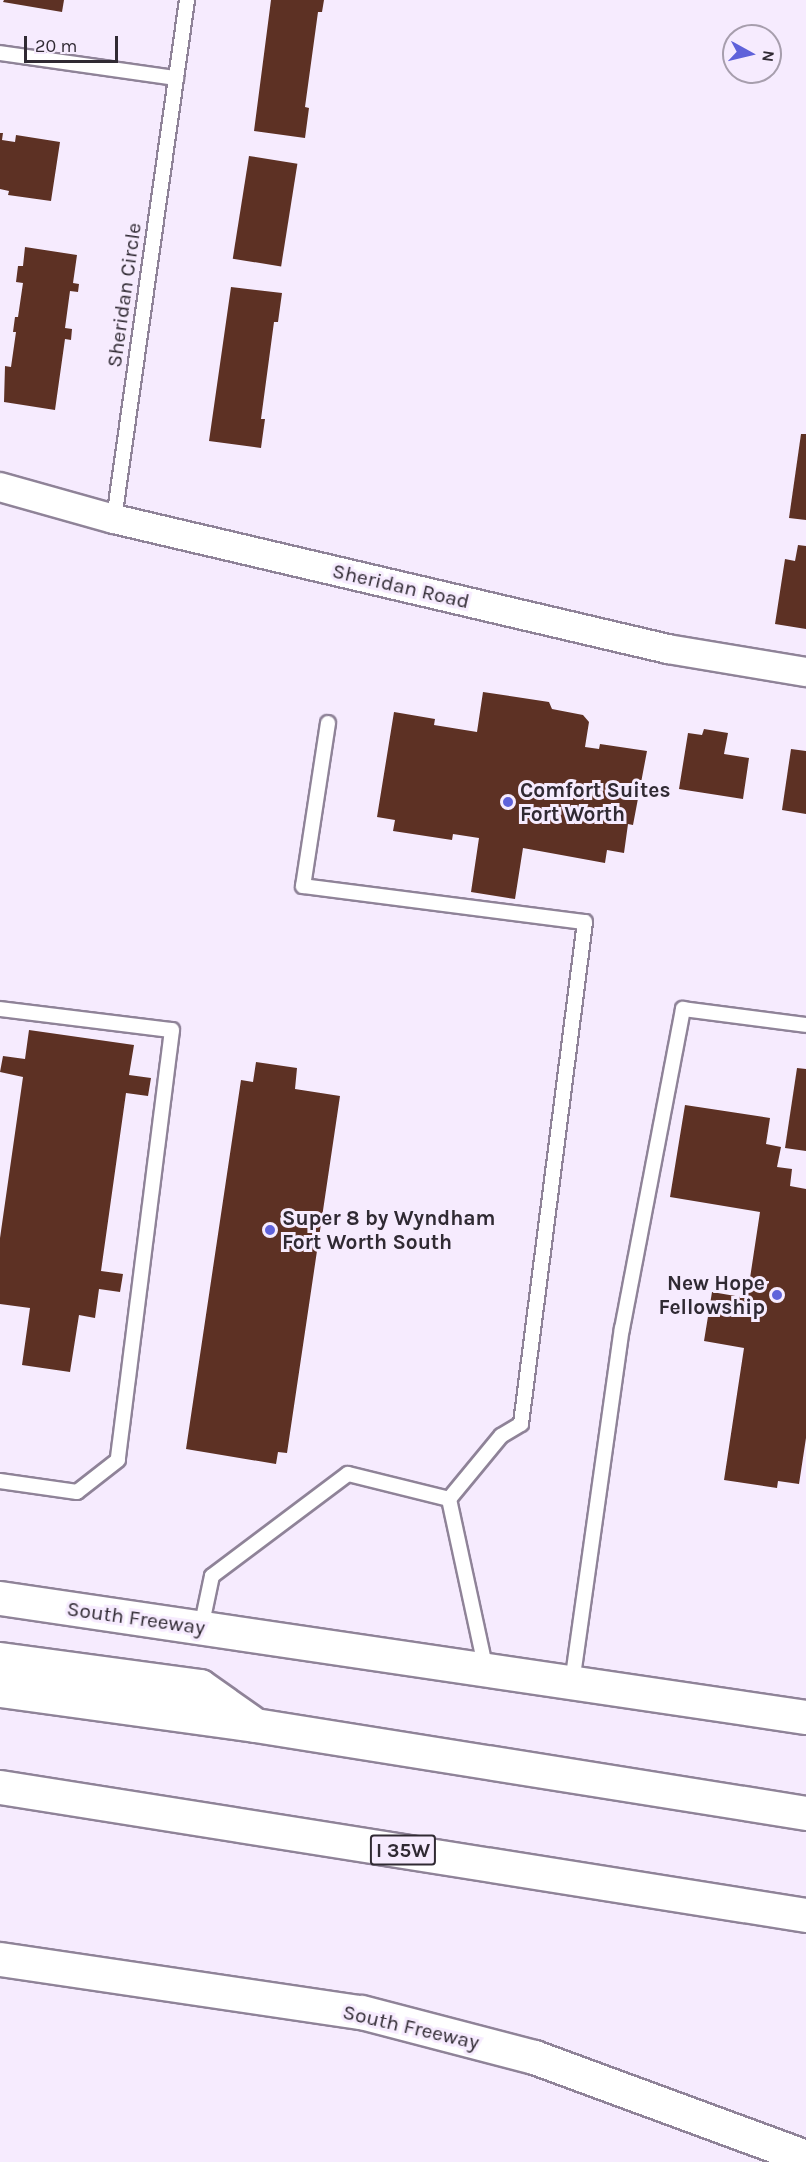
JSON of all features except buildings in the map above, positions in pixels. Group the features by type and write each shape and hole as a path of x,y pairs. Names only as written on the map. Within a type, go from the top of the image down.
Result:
{"main road":[{"name":"South Freeway","path":"0,1598 806,1718"},
{"path":"0,1659 200,1686 255,1725"},
{"path":"0,1690 255,1725 806,1813"},
{"name":"I 35W","path":"0,1786 806,1915"},
{"name":"South Freeway","path":"0,1959 361,2012 534,2057 806,2157"}],"street":[{"name":"Sheridan Road","path":"0,487 114,519 668,649 806,672"}],"lane":[{"name":"Sheridan Circle","path":"114,519 187,0"},
{"path":"0,53 176,78"},
{"path":"328,723 303,886 585,922 521,1424 501,1436 449,1500"},
{"path":"0,1008 172,1030 118,1460 77,1492 0,1485"},
{"path":"572,1683 622,1329 683,1009 806,1025"},
{"path":"201,1628 212,1576 348,1474 449,1500"},
{"path":"449,1500 486,1670"}],"place":[{"name":"Comfort Suites Fort Worth","path":"508,802"},
{"name":"Super 8 by Wyndham Fort Worth South","path":"270,1230"},
{"name":"New Hope Fellowship","path":"777,1295"}]}
